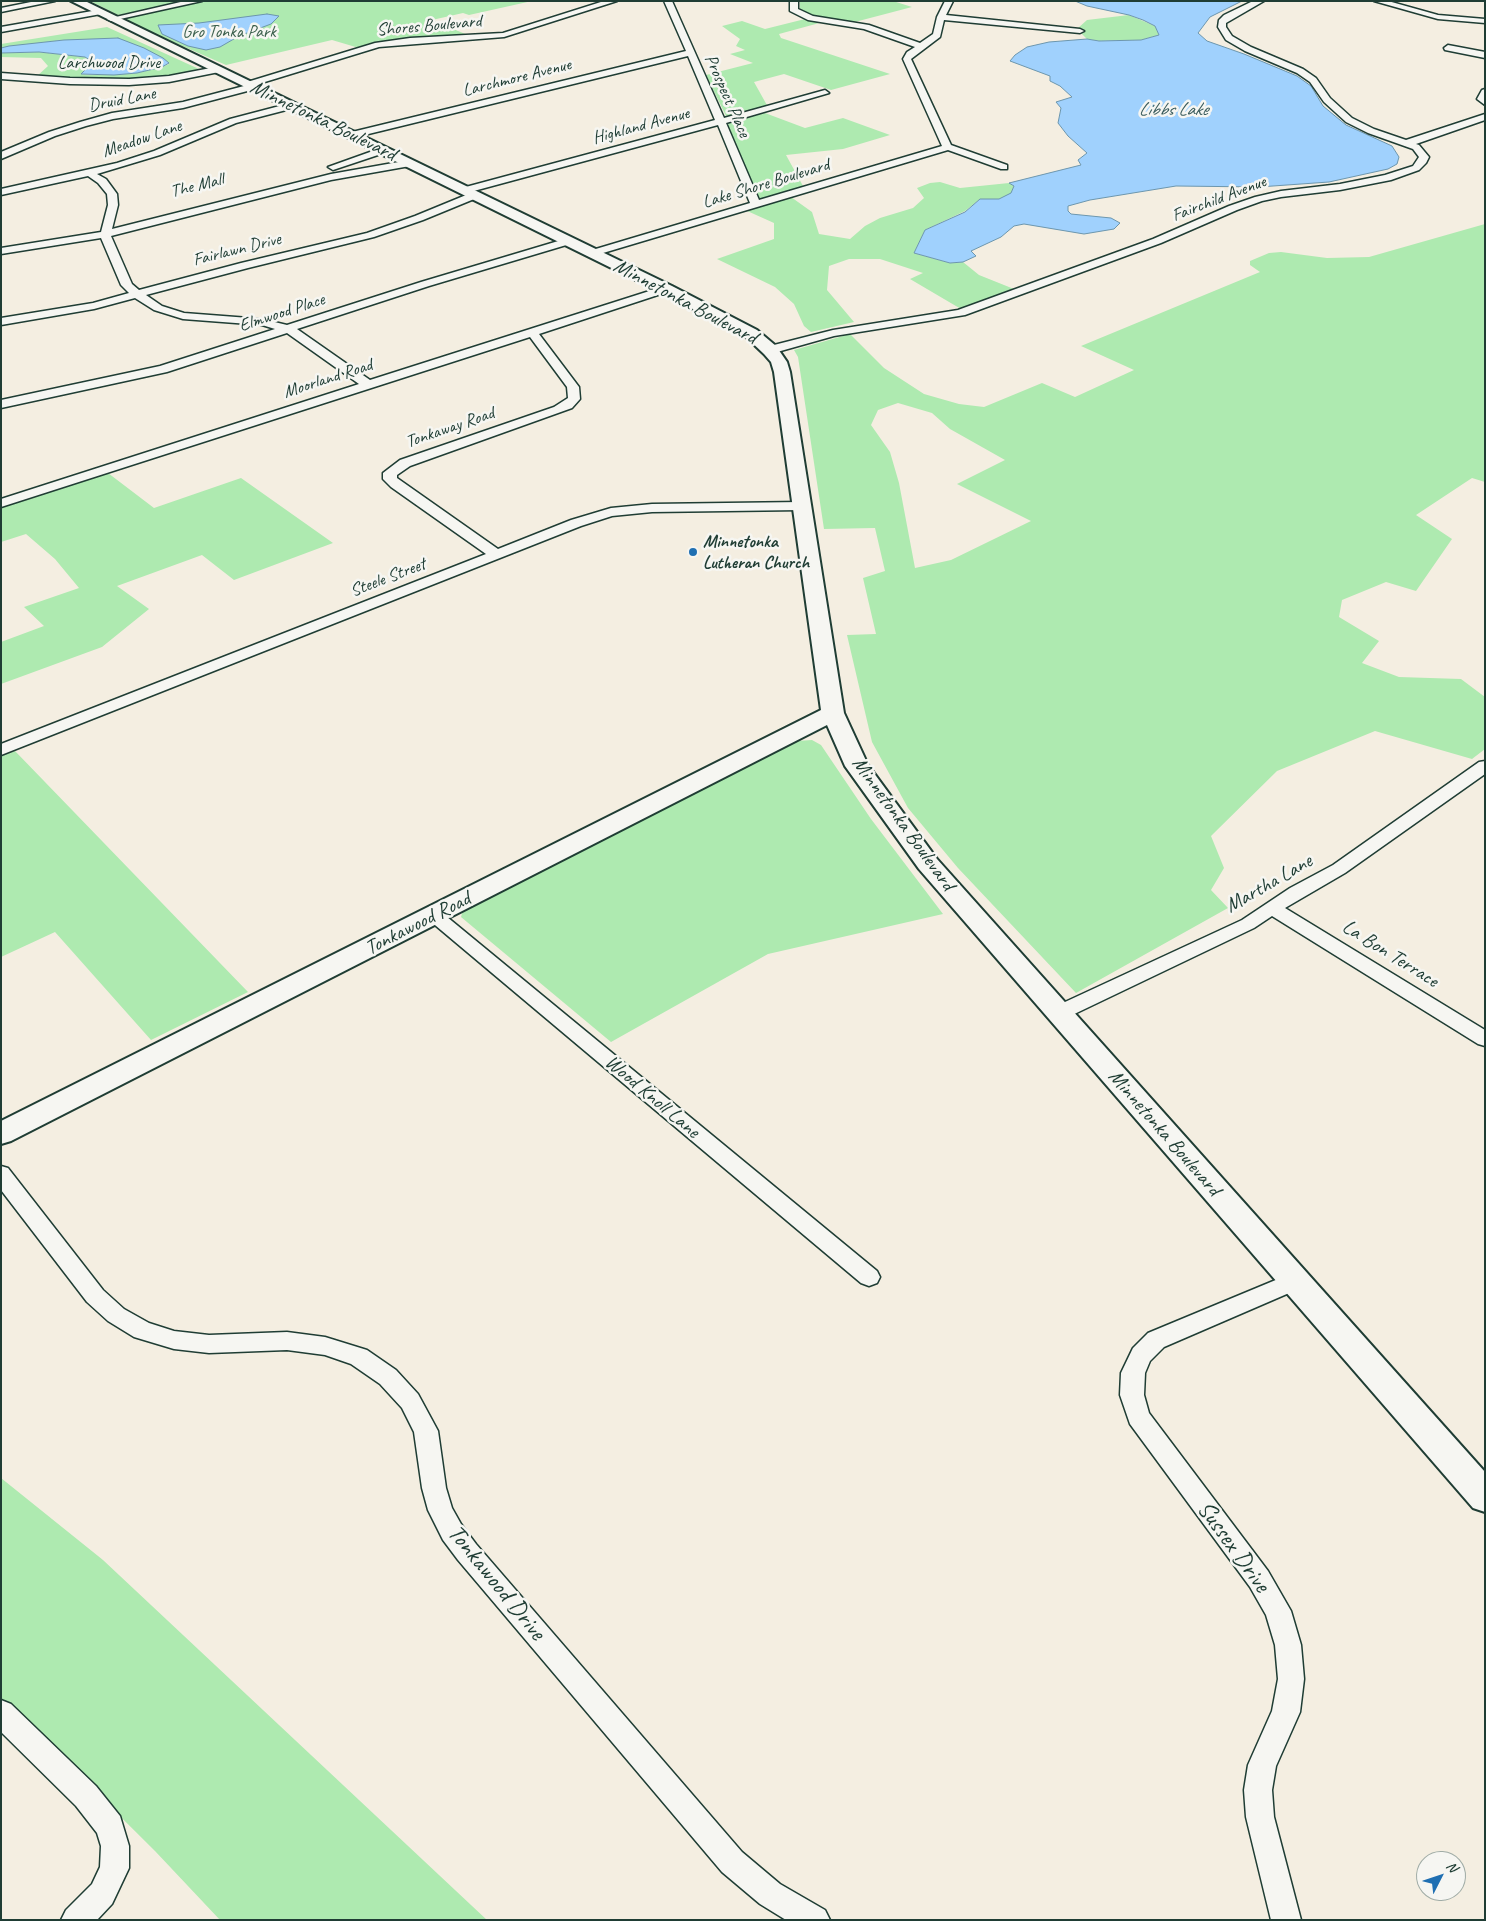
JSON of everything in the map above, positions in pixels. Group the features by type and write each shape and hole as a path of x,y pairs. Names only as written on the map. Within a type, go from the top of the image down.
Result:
{"main road":[{"name":"Minnetonka Boulevard","path":"76,1 666,289 751,333 770,350 779,362 782,372 833,713 857,766 928,864 1485,1497"},
{"name":"Tonkawood Road","path":"1,1134 833,713"}],"street":[{"path":"1,10 51,1"},
{"path":"1,30 198,1"},
{"name":"Shores Boulevard","path":"250,86 378,45 504,35 613,1"},
{"name":"Prospect Place","path":"668,1 755,204"},
{"path":"794,1 793,8 795,11 811,18 866,27 921,46"},
{"path":"949,1 941,17 937,35 910,54 908,59 948,147 1004,167"},
{"path":"1260,1 1227,17 1222,22 1222,28 1229,38 1313,80 1327,100 1349,120 1372,131 1408,143 1485,117"},
{"path":"1378,1 1438,17 1485,21"},
{"path":"941,17 1080,31"},
{"path":"1448,48 1485,55"},
{"name":"Larchmore Avenue","path":"352,135 690,53"},
{"name":"Larchwood Drive","path":"1,76 70,81 135,82 169,79 216,70"},
{"name":"Druid Lane","path":"1,156 52,134 90,122 182,105 250,86"},
{"path":"1485,92 1482,99 1485,102"},
{"name":"Highland Avenue","path":"470,192 825,93"},
{"name":"Meadow Lane","path":"1,192 90,173 156,153 233,121 291,106"},
{"name":"Fairchild Avenue","path":"770,350 833,332 961,313 1157,241 1233,208 1259,199 1280,194 1347,185 1404,173 1416,168 1424,157 1422,152 1408,143"},
{"name":"Lake Shore Boulevard","path":"593,253 948,147"},
{"name":"The Mall","path":"106,230 268,186 384,150"},
{"name":"The Mall","path":"1,251 106,230 331,177 410,163"},
{"path":"90,173 102,181 112,194 113,205 106,230 127,285 137,295 158,308 183,316 262,322 288,329 368,384"},
{"name":"Fairlawn Drive","path":"1,322 94,306 370,235 419,218 470,192"},
{"name":"Elmwood Place","path":"1,404 163,369 425,284 569,241"},
{"name":"Moorland Road","path":"1,503 666,289"},
{"name":"Tonkaway Road","path":"497,555 396,484 390,479 390,473 405,463 568,405 574,399 573,387 532,332"},
{"name":"Steele Street","path":"1,750 576,523 611,512 661,508 801,506"},
{"name":"Martha Lane","path":"1059,1013 1248,924 1296,892 1340,869 1485,766"},
{"name":"La Bon Terrace","path":"1272,908 1485,1039"},
{"name":"Wood Knoll Lane","path":"435,916 869,1277"},
{"name":"Tonkawood Drive","path":"1,1174 95,1296 116,1315 142,1330 174,1340 209,1344 287,1341 325,1346 359,1357 388,1376 410,1401 426,1431 434,1488 440,1510 467,1552 732,1862 770,1894 816,1920"},
{"name":"Sussex Drive","path":"1286,1920 1260,1817 1258,1790 1262,1765 1286,1712 1291,1680 1286,1636 1278,1611 1259,1580 1138,1416 1132,1395 1133,1373 1141,1355 1156,1340 1295,1281"},
{"path":"1,1713 86,1796 110,1826 115,1846 114,1868 102,1894 76,1920"}],"green space":[{"path":"90,1 188,1 118,15"},
{"name":"Gro Tonka Park","path":"207,1 532,1 469,15 463,13 432,20 470,36 420,37 359,48 332,40 226,65 125,21 126,18 135,15"},
{"path":"800,1 893,1 912,7 851,23 815,17 803,12 800,10"},
{"path":"1129,15 1155,26 1159,35 1141,40 1099,41 1087,39 1077,29 1087,20"},
{"path":"805,19 823,22 779,34 781,38 890,74 831,90 784,74 754,82 768,107 731,117 726,116 706,75 753,63 730,54 745,50 736,46 740,39 722,26 742,21 765,29"},
{"path":"107,27 199,69 166,77 130,81 36,77 48,66 41,58 1,57 1,53 39,52 85,57 93,62 81,74 91,75 137,73 169,64 163,58 87,40 64,40 1,48 1,44"},
{"path":"765,113 805,128 843,118 890,135 843,149 786,155 803,186 762,199 759,198 728,125 730,122"},
{"path":"940,182 960,188 1009,183 1014,186 1011,194 999,199 980,199 965,211 925,230 914,253 950,263 963,262 979,275 1014,289 961,309 910,279 923,273 880,259 849,259 829,266 827,290 854,322 811,332 804,326 794,304 775,287 717,259 774,239 774,223 745,210 791,197 812,212 819,234 850,239 865,226 880,218 913,208 924,198 917,188 930,183"},
{"path":"1485,224 1485,482 1472,478 1416,515 1452,539 1416,591 1386,582 1342,600 1339,617 1379,641 1362,663 1399,677 1461,679 1485,697 1485,749 1472,759 1375,731 1277,771 1211,836 1224,868 1211,890 1228,908 1076,993 958,868 908,808 872,742 847,635 876,634 863,578 885,571 875,528 824,529 798,357 794,350 850,334 884,368 924,394 959,404 984,407 1042,383 1075,397 1134,370 1081,346 1260,272 1250,265 1250,261 1269,253 1281,252 1327,258 1369,257","holes":["898,403 932,413 950,429 1005,460 957,484 1031,521 951,560 915,568 899,483 890,452 871,425 878,410"]},
{"path":"108,473 154,508 241,478 333,543 234,580 202,555 117,586 149,609 102,647 1,684 1,642 44,626 24,607 79,588 55,559 26,534 1,542 1,508"},
{"path":"812,740 821,745 871,819 943,914 768,954 611,1042 461,917 463,910 797,741"},
{"path":"15,751 248,992 151,1040 55,932 1,957 1,756"},
{"path":"1,1478 103,1560 487,1920 220,1920 155,1851 1,1698"}],"water":[{"name":"Libbs Lake","path":"1075,1 1242,1 1210,17 1198,33 1207,41 1297,76 1311,86 1323,106 1346,125 1392,146 1399,157 1397,164 1388,169 1329,182 1259,187 1176,186 1090,200 1068,206 1068,211 1071,214 1111,218 1120,223 1114,229 1084,234 1024,224 1014,226 1001,237 971,251 976,256 963,262 950,263 914,253 925,230 965,212 980,199 999,199 1011,193 1014,186 1009,183 1081,165 1078,160 1087,153 1068,136 1058,123 1061,108 1056,102 1072,97 1060,86 1050,81 1050,76 1010,61 1027,47 1049,42 1087,39 1099,41 1141,40 1159,35 1155,26 1143,20 1087,6"},
{"path":"267,14 279,16 271,24 239,36 220,47 206,50 188,46 162,34 158,25 199,23"},
{"path":"118,38 144,48 169,63 162,67 137,73 114,75 81,74 93,62 85,57 39,52 1,53 1,48 9,46 64,40"}],"place":[{"name":"Minnetonka Lutheran Church","path":"693,552"}]}
